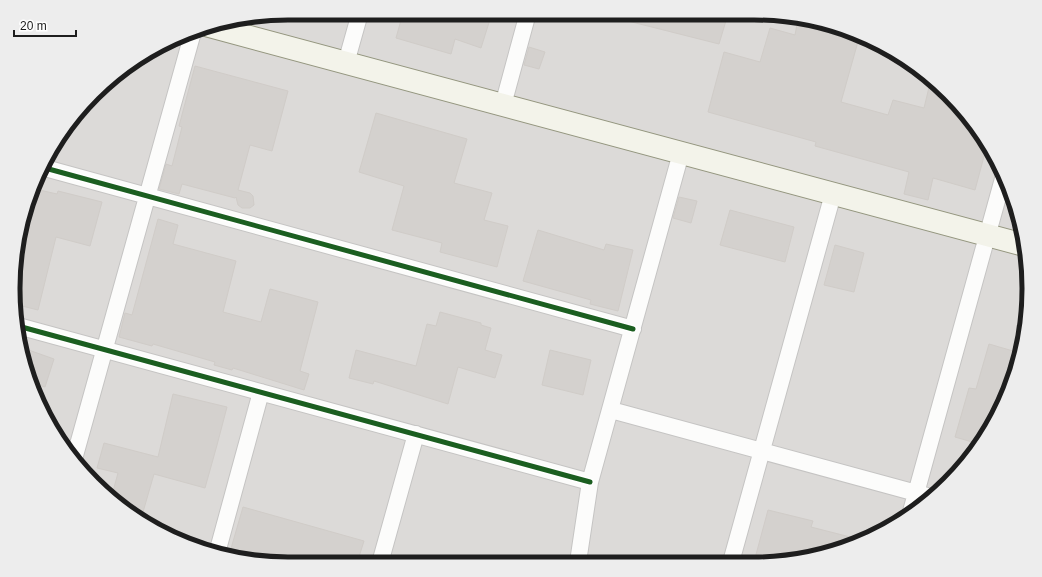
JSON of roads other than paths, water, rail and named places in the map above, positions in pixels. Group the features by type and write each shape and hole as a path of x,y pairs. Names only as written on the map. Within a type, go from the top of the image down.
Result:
{"main road":[{"path":"220,29 1018,243"}],"street":[{"path":"346,63 358,20"},
{"path":"503,105 526,20"},
{"path":"76,453 190,38"},
{"path":"579,557 590,482 681,153"},
{"path":"49,169 633,329"},
{"path":"610,410 924,495 987,235 1001,185"},
{"path":"732,557 833,194"},
{"path":"23,327 590,482"},
{"path":"218,548 261,392"},
{"path":"382,557 416,434"}]}
